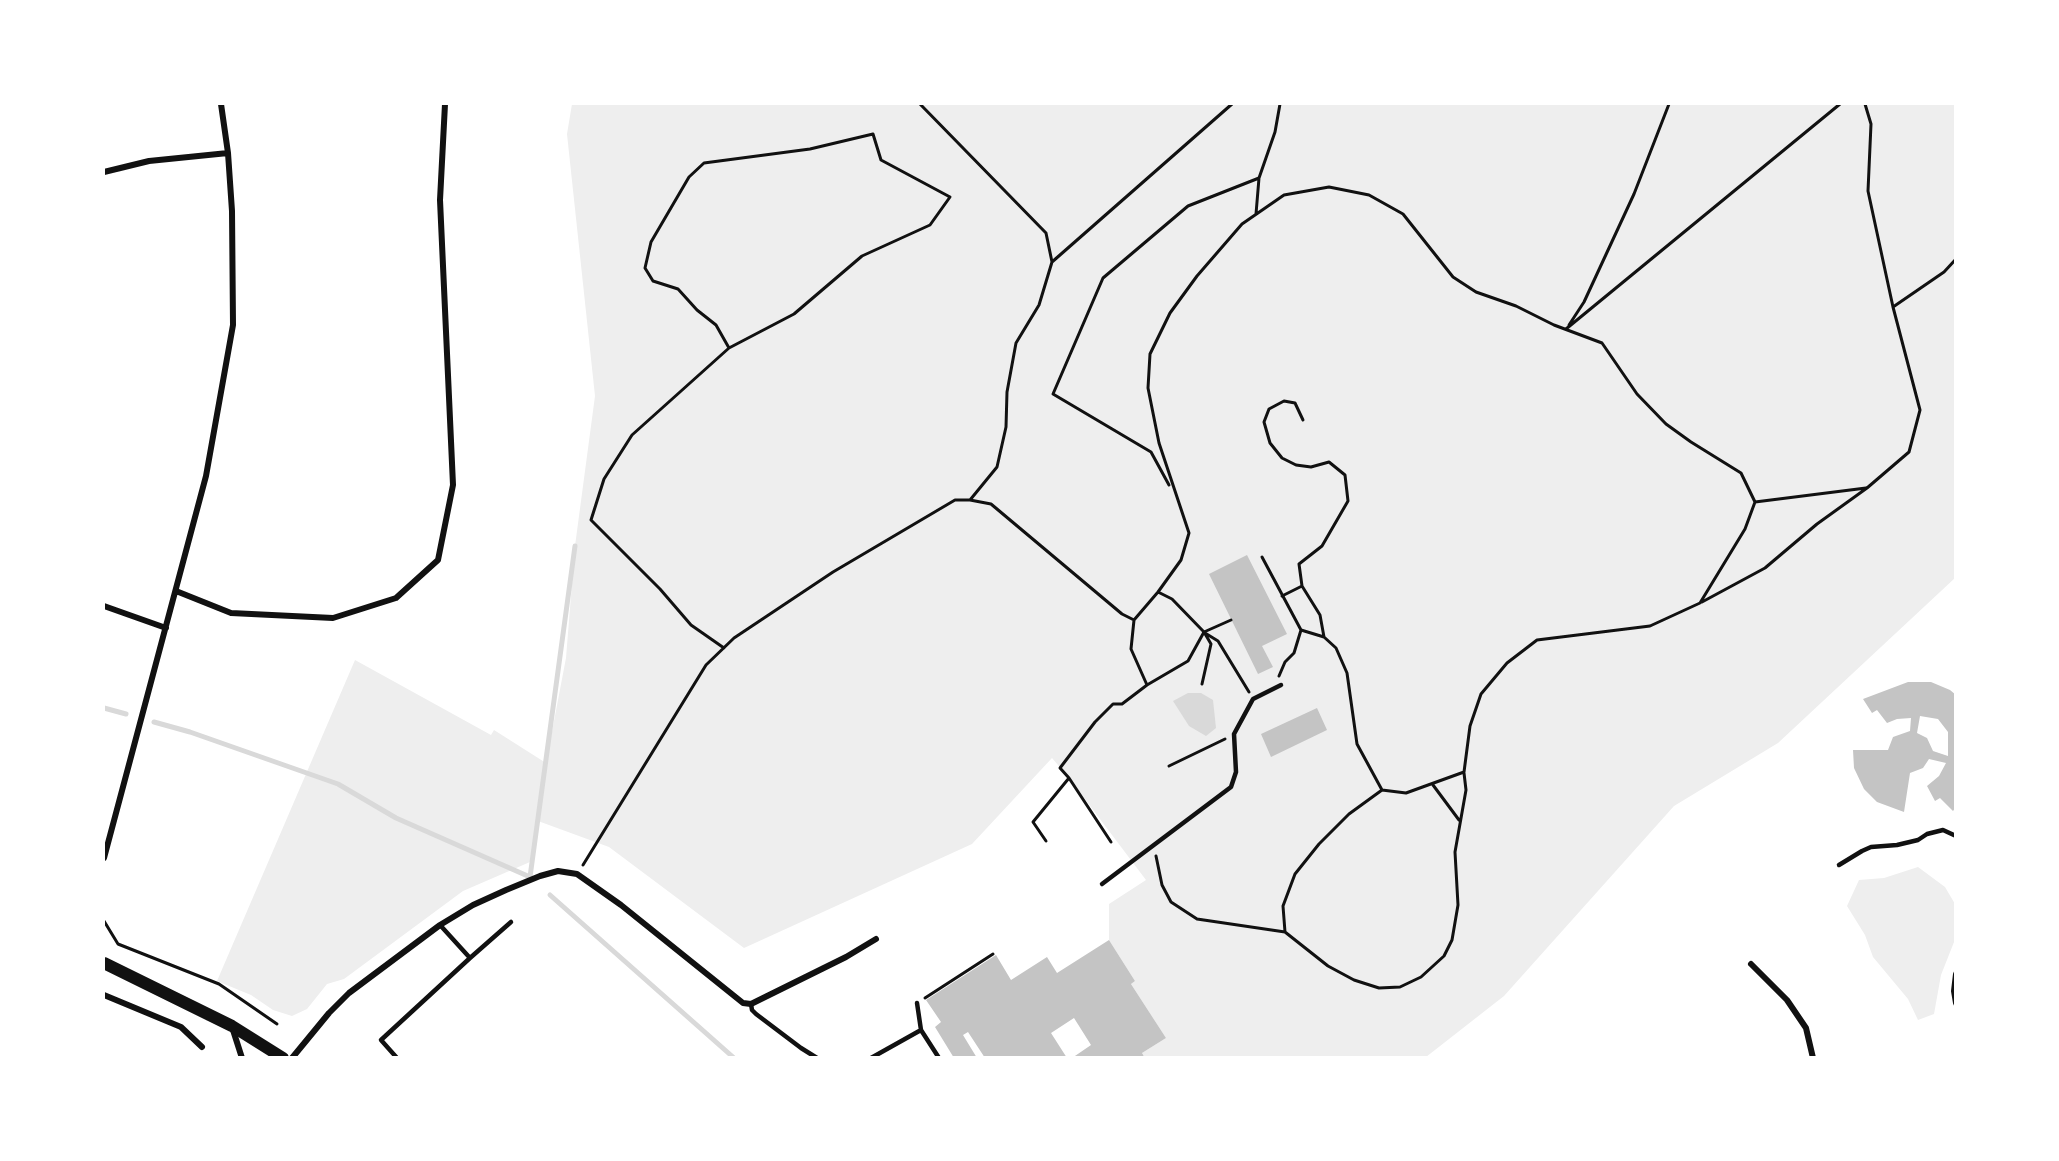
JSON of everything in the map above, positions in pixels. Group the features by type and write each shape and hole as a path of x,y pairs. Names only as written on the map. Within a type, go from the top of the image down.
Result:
{"main road":[{"path":"104,963 232,1026 283,1058"}],"street":[{"path":"104,858 206,476 233,325 232,212 228,153 220,104"},
{"path":"176,591 231,613 333,618 396,598 438,560 453,485 440,200 445,104"},
{"path":"104,172 148,161 228,153"},
{"path":"104,606 166,628"},
{"path":"292,1058 329,1012 348,993 440,925 464,910 506,890 558,871 577,874 621,905 743,1003 751,1004 846,957 876,939"},
{"path":"1751,964 1787,1000 1806,1028 1813,1058"},
{"path":"1956,974 1954,991 1956,1003"},
{"path":"104,995 181,1027 202,1047"},
{"path":"232,1026 242,1058"}],"lane":[{"path":"1102,884 1231,787 1236,772 1234,734 1253,699 1281,685"},
{"path":"1839,865 1871,847 1898,845 1943,830 1956,836"},
{"path":"397,1058 381,1040 511,922"},
{"path":"440,925 470,958"},
{"path":"917,1003 921,1030 939,1058"},
{"path":"751,1004 756,1014 817,1058"},
{"path":"872,1058 921,1030"}],"path":[{"path":"920,104 1046,233 1053,262"},
{"path":"970,500 997,468 1006,428 1007,392 1016,343 1039,305 1053,262 1232,104"},
{"path":"1256,214 1259,178 1275,132 1280,104"},
{"path":"1566,329 1584,302 1634,194 1669,104"},
{"path":"1566,329 1840,104"},
{"path":"1154,845 1162,885 1171,902 1197,919 1285,932 1328,966 1354,980 1379,988 1400,987 1421,977 1444,956 1452,940 1458,905 1455,852 1466,790 1464,772 1470,726 1481,694 1507,663 1537,640 1650,626 1701,603 1765,568 1909,452 1920,410 1893,307 1868,191 1871,124 1865,104"},
{"path":"724,648 692,625 660,589 591,520 604,479 632,435 729,348 794,314 862,256 930,225 950,197 881,160 873,134 810,149 704,163 689,177 651,242 645,268 653,281 678,290 716,325 729,348"},
{"path":"1174,494 1151,452 1053,394 1103,278 1188,206 1259,178"},
{"path":"1148,685 1131,649 1134,620 1181,560 1189,533 1174,494 1159,443 1148,388 1150,354 1170,313 1197,276 1242,224 1284,195 1329,187 1369,195 1403,214 1453,277 1476,292 1516,306 1602,343 1637,394 1666,424 1741,472 1755,502 1745,529 1701,603"},
{"path":"1893,307 1944,272 1956,259"},
{"path":"1303,420 1295,403 1284,402 1269,409 1264,422 1270,443 1282,458 1296,465 1311,466 1329,462 1345,475 1348,501 1322,546 1299,564 1302,586 1320,615 1324,637"},
{"path":"1755,502 1867,488"},
{"path":"577,874 706,665 734,638 833,572 955,500 991,504 1122,614 1134,620"},
{"path":"1262,557 1301,630 1324,637 1336,648 1347,673 1357,744 1382,790"},
{"path":"1282,596 1302,586"},
{"path":"1158,592 1172,598 1204,632 1211,644 1202,684"},
{"path":"1111,842 1060,768 1095,722 1113,704 1122,704 1188,661 1204,632 1231,620"},
{"path":"1281,685 1278,677 1285,662 1294,653 1301,630"},
{"path":"1204,632 1218,641 1253,699"},
{"path":"1169,766 1234,734"},
{"path":"1285,932 1283,906 1295,874 1319,844 1349,814 1382,790 1406,793 1464,772"},
{"path":"1046,841 1033,822 1069,778"},
{"path":"1432,785 1459,820"},
{"path":"104,921 118,944 219,984 277,1024"},
{"path":"917,1003 993,954"}],"shaded area":[{"path":"572,104 1955,104 1955,578 1778,743 1674,806 1504,996 1426,1057 1145,1057 1142,1053 1166,1038 1131,984 1135,981 1109,940 1109,904 1146,880 1052,758 972,844 744,948 609,847 538,821 530,862 463,891 344,979 327,984 307,1009 292,1016 273,1010 251,995 217,981 355,660 491,735 494,730 546,763 566,658 575,546 595,396 567,134"},
{"path":"1188,693 1201,693 1213,700 1216,728 1206,736 1189,726 1173,701"},
{"path":"1918,867 1945,887 1955,904 1956,937 1941,975 1934,1014 1918,1020 1908,999 1873,957 1865,935 1847,906 1859,880 1884,878"}],"building":[{"path":"1247,555 1287,634 1262,646 1273,667 1258,674 1209,574"},
{"path":"1908,682 1931,682 1956,695 1956,807 1953,811 1940,798 1935,801 1927,786 1939,776 1946,763 1929,759 1923,768 1910,773 1904,812 1877,802 1864,789 1854,768 1853,750 1888,750 1893,737 1910,731 1911,718 1897,719 1887,723 1877,710 1872,713 1863,699","holes":["1920,716 1938,719 1948,732 1948,756 1933,751 1927,738 1917,733"]},
{"path":"1317,708 1327,730 1271,757 1261,734"},
{"path":"1109,940 1135,981 1131,984 1166,1038 1142,1053 1145,1058 1072,1058 1091,1045 1074,1018 1051,1033 1067,1058 985,1058 968,1032 963,1035 977,1058 954,1058 935,1027 941,1022 926,1000 996,955 1011,980 1047,957 1057,973"}],"waterway":[{"path":"530,877 575,546"},
{"path":"104,708 126,714"},
{"path":"154,722 190,732 338,784 396,818 530,877"},
{"path":"550,895 734,1058"}]}
